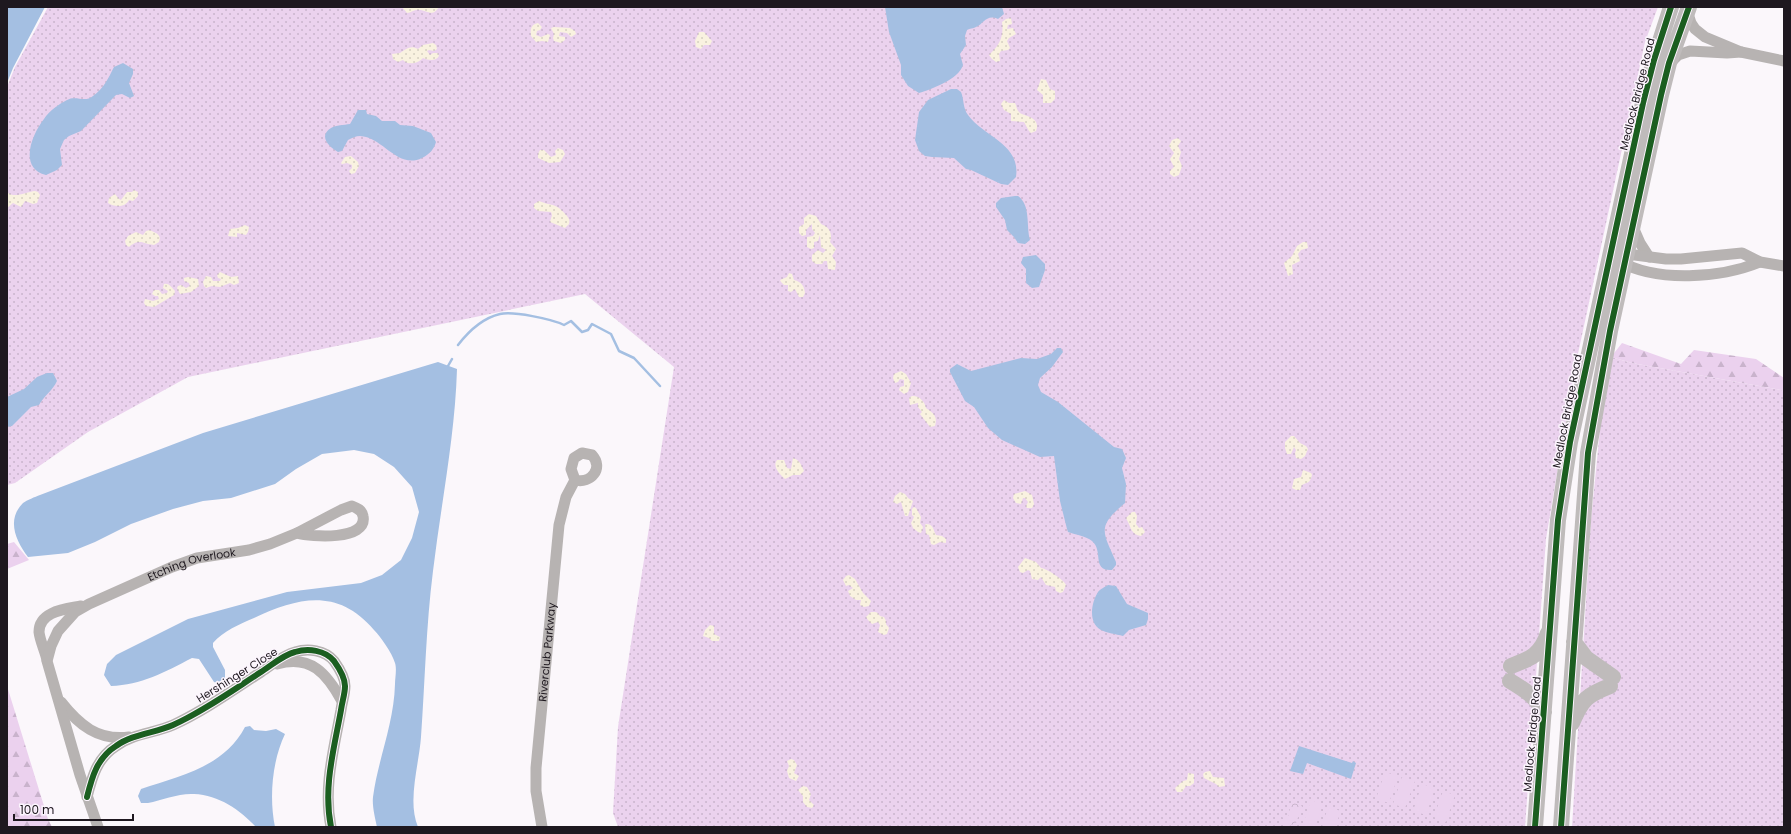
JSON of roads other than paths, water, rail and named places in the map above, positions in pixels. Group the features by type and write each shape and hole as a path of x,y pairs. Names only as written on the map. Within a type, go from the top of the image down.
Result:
{"highway":[{"name":"Medlock Bridge Road","path":"1535,827 1558,520 1570,442 1649,81 1671,7"},
{"path":"1561,827 1588,453 1610,331 1669,63 1688,9"},
{"path":"1544,712 1540,704 1510,674 1536,654 1546,638 1550,624"},
{"path":"1568,734 1581,702 1612,681 1586,658 1574,642"}],"street":[{"path":"1688,9 1691,23 1700,33 1741,52"},
{"path":"1669,63 1678,55 1690,51 1727,53 1741,52 1783,58"},
{"path":"1633,227 1640,243 1649,257"},
{"path":"1610,256 1625,259 1649,257 1666,259 1696,258 1742,253 1760,262 1784,266"},
{"path":"1696,258 1699,275"},
{"path":"1625,259 1643,271 1668,275 1699,275 1742,270 1760,262"},
{"path":"1620,286 1643,271"},
{"name":"Riverclub Parkway","path":"542,827 536,791 536,768 559,525 566,497 575,480"},
{"name":"Etching Overlook","path":"47,661 51,646 58,631 75,612 89,604 172,567 197,558 249,550 270,544 297,533 341,510 352,506 358,508 363,515 361,526 349,533 321,537 297,533"},
{"name":"Etching Overlook","path":"89,604 53,613 44,618 40,625 39,632 87,797 98,827"},
{"name":"Hershinger Close","path":"87,797 92,777 99,762 116,746 179,721 273,665 288,654 307,649 322,652 333,660 341,671 345,685 330,763 328,794 331,827"},
{"name":"Hershinger Close","path":"273,665 287,661 297,661 317,668 330,681 342,701"},
{"path":"56,690 60,701 74,718 94,731 117,738 141,736"}],"water":[{"path":"7,7 45,7 13,68 7,83"},
{"path":"885,7 1002,7 1004,14 998,19 988,19 979,26 967,30 965,36 966,45 960,54 963,65 960,70 956,75 944,83 919,93 908,86 901,75 901,65 889,32"},
{"path":"123,63 133,69 133,74 129,83 134,96 130,98 122,94 116,95 81,131 64,140 60,149 62,165 57,170 46,175 37,171 32,165 30,150 35,133 46,116 54,108 67,100 74,98 87,99 93,96 103,86 114,67"},
{"path":"951,89 957,89 961,92 965,110 975,123 1000,142 1013,156 1016,166 1016,177 1008,185 1001,184 966,169 954,158 925,156 919,151 915,140 919,112 928,100"},
{"path":"358,110 366,110 367,114 376,116 382,121 395,121 400,125 413,126 431,133 436,142 434,147 422,158 413,161 405,160 376,142 360,136 348,140 342,151 338,152 328,144 325,134 333,127 350,124"},
{"path":"1018,196 1025,205 1030,240 1025,244 1018,243 1007,230 1005,220 996,207 996,203 1001,198"},
{"path":"1036,255 1045,264 1045,270 1039,287 1032,288 1026,283 1026,269 1021,263 1023,257"},
{"path":"1057,348 1061,348 1063,352 1052,367 1040,378 1038,385 1041,392 1058,402 1114,447 1122,449 1126,458 1122,468 1126,484 1125,503 1110,518 1106,524 1105,530 1105,536 1116,562 1116,565 1112,570 1102,567 1095,545 1090,539 1068,532 1060,501 1054,456 1040,457 1002,440 988,428 974,407 965,401 950,372 950,369 957,364 971,371 1021,358 1037,359 1051,354"},
{"path":"438,362 457,369 456,394 451,445 436,546 429,612 421,737 414,794 415,817 418,827 377,827 373,808 373,797 378,769 392,713 396,665 389,650 377,633 360,617 346,607 332,602 317,600 302,601 271,611 232,628 213,643 213,647 225,670 225,678 217,683 214,682 199,659 192,658 153,677 133,683 111,686 104,675 107,664 116,655 188,619 287,592 361,583 382,575 401,560 412,538 419,512 412,487 394,467 374,454 354,450 322,454 296,469 275,484 231,498 203,501 173,509 131,524 95,542 68,553 28,557 17,537 14,523 18,510 23,503 29,500 203,433"},
{"path":"47,373 53,373 57,381 53,387 39,405 31,407 12,426 7,427 7,397 24,389 37,377"},
{"path":"1108,585 1116,586 1127,604 1148,613 1146,625 1129,630 1123,636 1103,631 1097,627 1092,618 1092,607 1099,591"},
{"path":"250,726 254,730 266,731 276,729 285,734 277,756 273,780 272,804 275,827 256,827 236,809 228,804 203,795 188,794 148,803 141,803 138,796 141,789 186,774 213,761 236,741 245,727"},
{"path":"1299,746 1352,763 1353,761 1356,763 1351,779 1307,763 1303,774 1290,771"}],"waterway":[{"path":"458,345 476,326 494,316 506,313 532,316 551,320 564,325 571,321 582,332 588,330 592,324 611,334 619,351 634,358 660,386"},
{"path":"448,366 452,359"}]}
